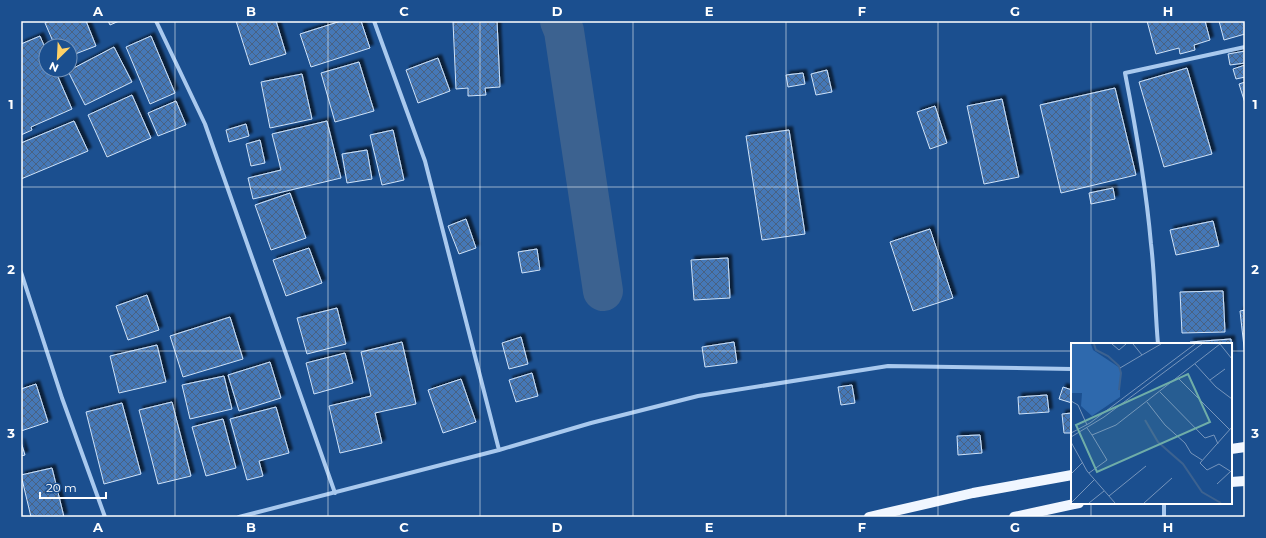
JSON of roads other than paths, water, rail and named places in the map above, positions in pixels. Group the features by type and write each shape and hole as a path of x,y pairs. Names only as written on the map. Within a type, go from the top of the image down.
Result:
{"main road":[{"path":"1232,449 1245,447"},
{"path":"869,517 973,493 1071,475"},
{"path":"1232,482 1245,480"},
{"path":"1014,517 1075,504"}],"street":[{"path":"156,21 205,124 335,493"},
{"path":"374,21 426,161 499,450"},
{"path":"1158,343 1148,217 1137,136 1125,73 1245,47"},
{"path":"21,272 62,398 105,517"},
{"path":"239,517 499,450 591,423 698,396 888,366 1071,369"},
{"path":"1164,504 1164,517"}],"waterway":[{"path":"560,21 564,31 603,291"}]}
